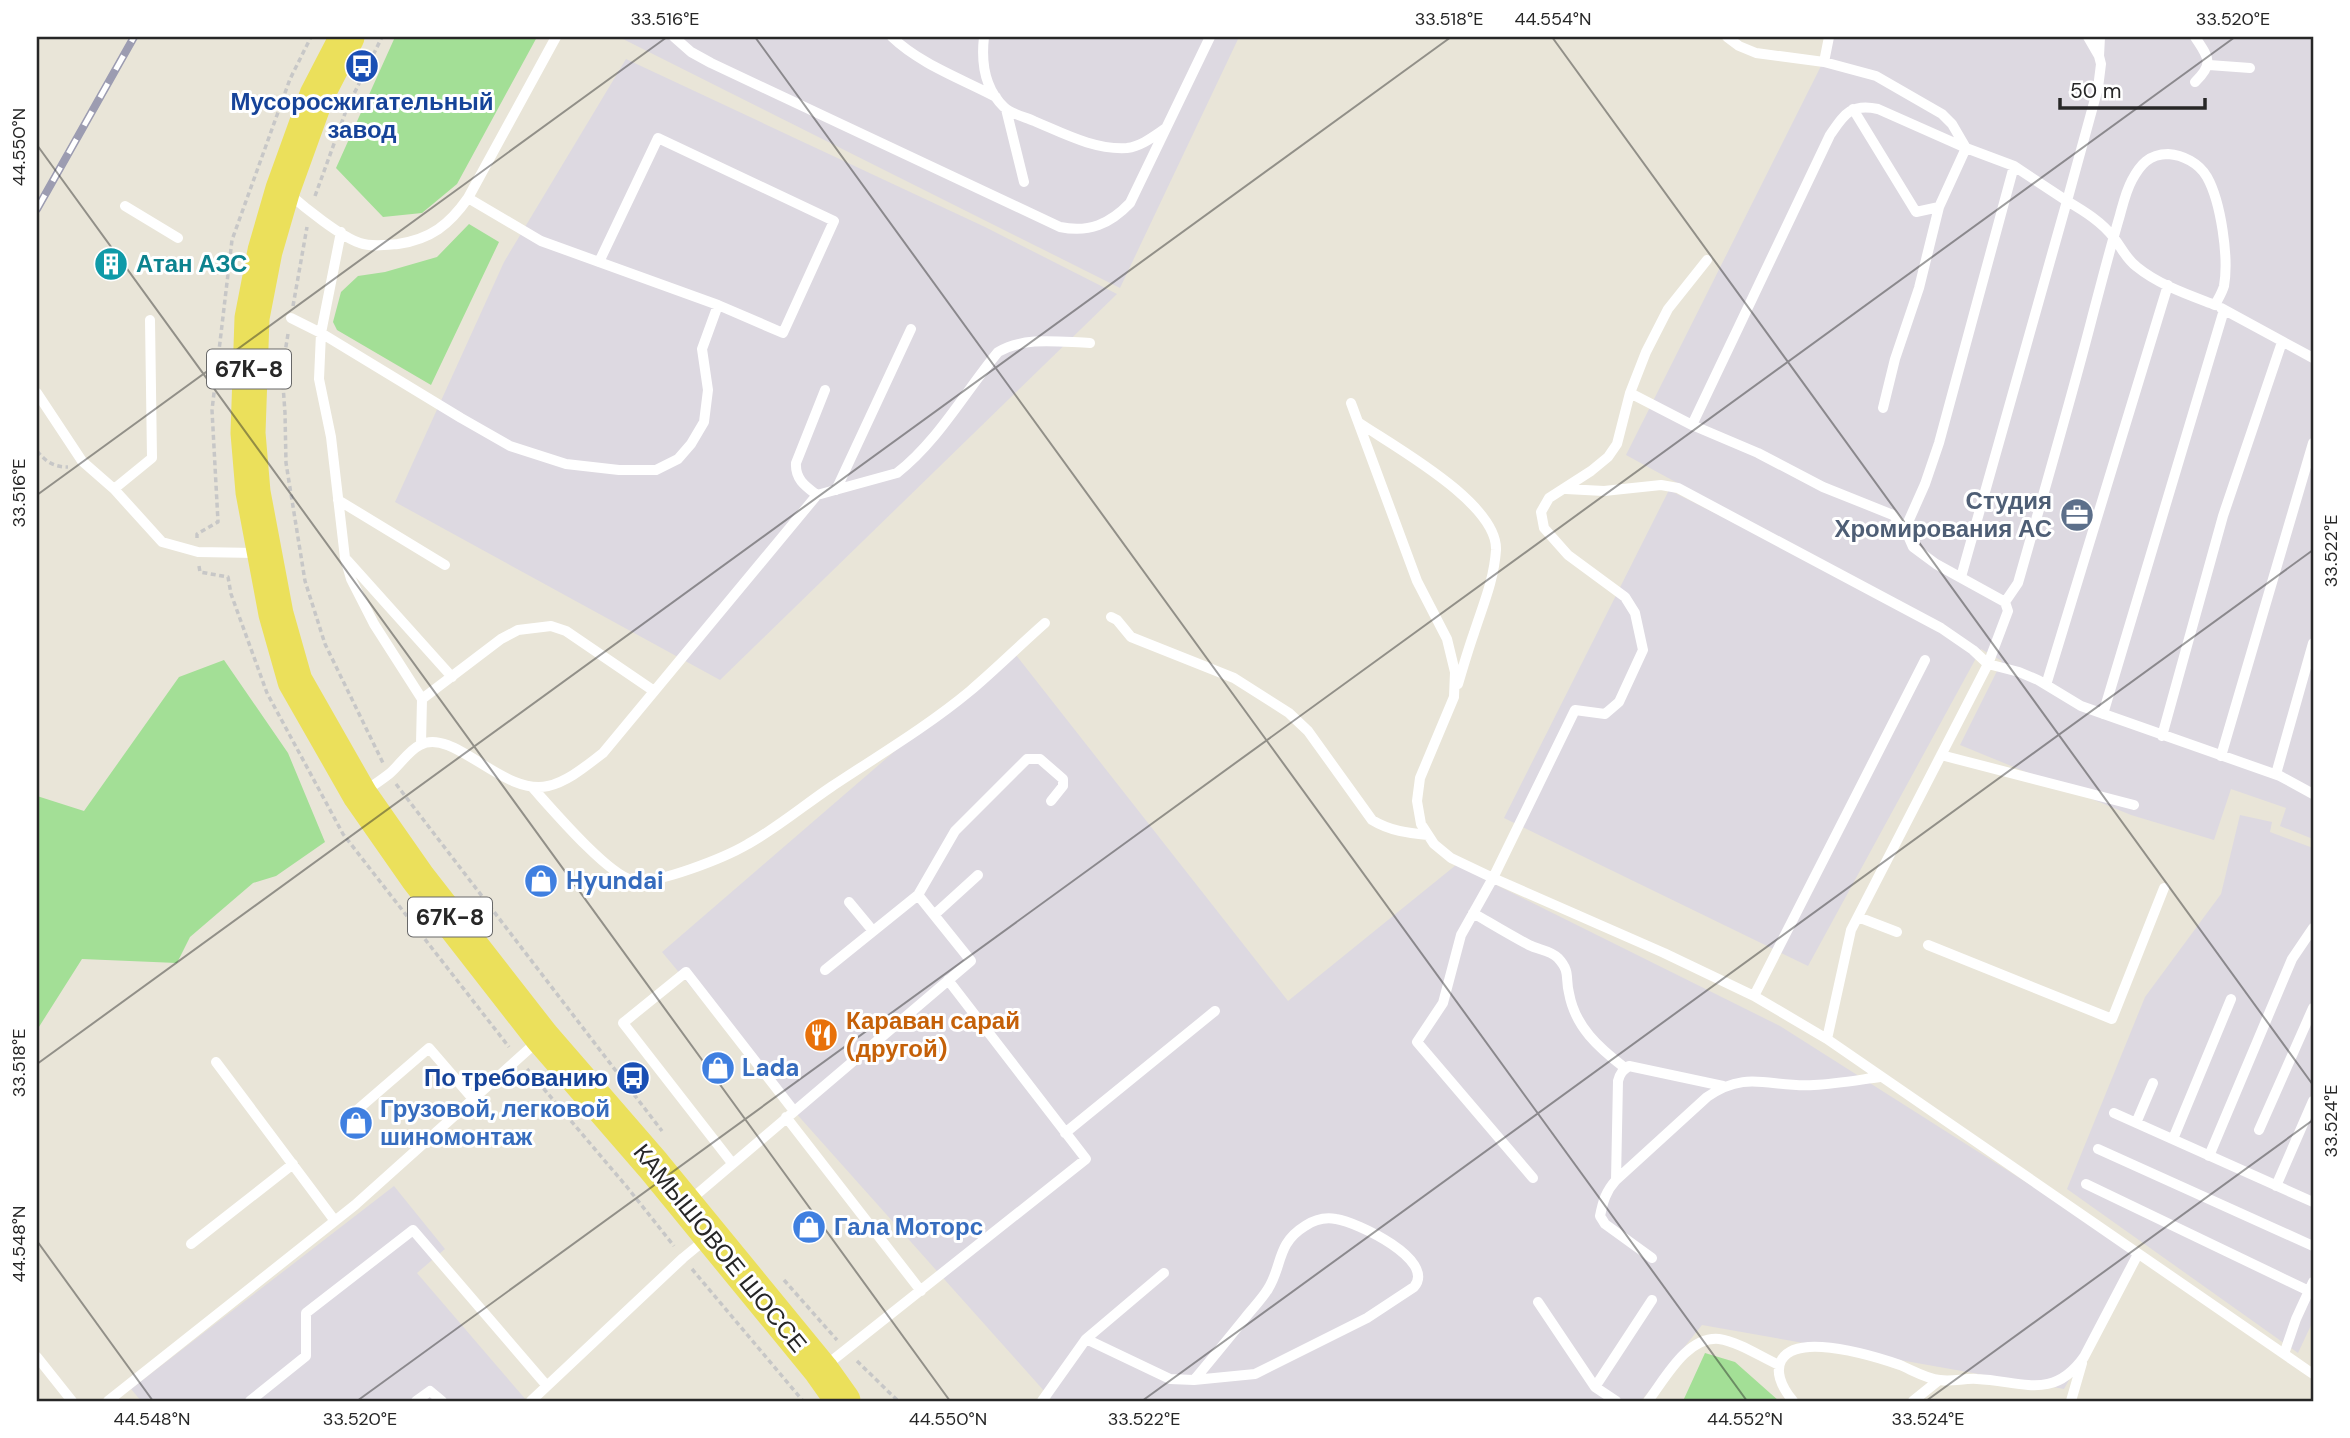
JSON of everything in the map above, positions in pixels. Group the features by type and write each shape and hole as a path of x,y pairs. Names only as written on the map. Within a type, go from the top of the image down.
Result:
{"main road":[{"name":"КАМЫШОВОЕ ШОССЕ","path":"347,37 317,95 283,189 265,251 252,317 248,390 253,492 276,614 295,681 360,794 530,1048 601,1103 711,1236 833,1360 859,1401"},
{"name":"КАМЫШОВОЕ ШОССЕ","path":"833,1360 843,1401"}],"lane":[{"path":"283,189 310,212 359,243 384,246 427,237 459,211 468,198 556,37"},
{"path":"674,37 691,52 710,63 1060,227 1074,230 1089,229 1106,223 1130,203 1210,37"},
{"path":"892,37 901,46 996,96"},
{"path":"984,37 982,57 985,77 1006,109 1024,182"},
{"path":"1727,37 1756,53 1824,62 1876,76 1925,103 1952,124 1966,148"},
{"path":"1824,62 1829,37"},
{"path":"1961,577 2098,88 2101,64 2088,37"},
{"path":"2099,56 2100,37"},
{"path":"2195,37 2207,56 2208,65 2206,72 2195,82"},
{"path":"2208,65 2250,68"},
{"path":"1692,425 1829,135 1842,116 1865,106 2014,166 2088,213 2113,237 2122,253 2137,267 2313,358"},
{"path":"1006,109 1084,142 1105,146 1129,148 1145,142 1168,126"},
{"path":"1853,109 1916,212 1939,207"},
{"path":"468,198 541,242 718,305 783,333 834,221 658,138 599,262"},
{"path":"1883,408 1895,359 1919,288 1939,207 1966,148"},
{"path":"2005,602 2018,583 2130,183 2139,167 2150,157 2162,154 2184,157 2206,175 2213,191 2226,268 2223,289 2220,308 2103,714"},
{"path":"1905,529 1939,443 2014,166"},
{"path":"125,206 178,238"},
{"path":"341,232 321,333 319,379 331,437 345,558 351,579 374,624 422,699 421,744"},
{"path":"1533,1178 1417,1042 1443,1003 1461,935 1493,878 1575,710 1605,713 1619,702 1643,650 1635,613 1625,597 1568,555 1544,528 1541,512 1549,498 1608,457 1617,444 1630,393 1646,352 1668,309 1707,260"},
{"path":"2046,685 2168,285"},
{"path":"291,318 321,333 510,446 566,464 619,470 656,470 678,459 704,422 708,390 702,349 718,305"},
{"path":"114,489 152,458 150,320"},
{"path":"836,490 911,329"},
{"path":"360,794 388,775 421,744 449,745 506,779 532,787 559,782 579,771 603,753 817,495 888,477 907,465 963,399 998,352 1012,344 1025,341 1090,342"},
{"path":"2162,736 2223,516 2282,342"},
{"path":"817,495 800,481 796,463 825,390"},
{"path":"37,393 82,461 114,489 162,542 198,552 263,553"},
{"path":"1630,393 1824,487 1893,516 1905,529 1913,547 1936,564 2005,602 2008,611 1988,664 1851,930 1827,1039"},
{"path":"1351,403 1418,581 1447,639 1455,672 1454,697"},
{"path":"1358,422 1451,485 1475,506 1488,526 1496,547 1490,587 1454,697 1420,778 1418,801 1421,824 1434,844 1451,858 1493,878 1664,953 1754,996 1827,1039 2313,1374"},
{"path":"2221,756 2313,443"},
{"path":"1566,488 1604,491 1661,485 1678,488 1941,628 1988,664 2019,672 2081,706 2276,775 2313,794"},
{"path":"338,500 445,565"},
{"path":"345,558 452,677"},
{"path":"1111,617 1131,638 1234,678 1289,713 1308,731 1372,820 1385,828 1428,835"},
{"path":"532,787 572,837 629,880 641,882 657,879 696,867 746,846 969,692 1045,623"},
{"path":"422,699 518,629 551,626 566,631 654,691"},
{"path":"2276,775 2313,643"},
{"path":"1754,996 1925,660"},
{"path":"1941,755 2134,805"},
{"path":"825,970 918,895 955,831 1027,759 1040,759 1063,779 1063,786 1051,801"},
{"path":"934,915 978,875"},
{"path":"1928,944 2112,1019 2164,888"},
{"path":"685,1204 971,961 918,895"},
{"path":"849,902 873,932"},
{"path":"1473,913 1532,947 1556,955 1565,967 1574,1009 1587,1036 1625,1068"},
{"path":"1858,916 1897,932"},
{"path":"2209,1156 2292,959 2313,928"},
{"path":"732,1163 623,1023 686,972 920,1292"},
{"path":"833,1360 1086,1159 948,980"},
{"path":"2173,1139 2231,999"},
{"path":"2259,1130 2313,1008"},
{"path":"1065,1133 1215,1011"},
{"path":"349,1117 429,1048 473,1099"},
{"path":"108,1401 335,1221 530,1048"},
{"path":"216,1062 335,1221"},
{"path":"1616,1180 1618,1080 1625,1068 1629,1066 1723,1086"},
{"path":"1652,1258 1605,1224 1600,1216 1607,1190 1707,1097 1723,1086 1745,1081 1811,1085 1880,1077"},
{"path":"2136,1123 2153,1083"},
{"path":"2276,1186 2313,1101"},
{"path":"2114,1113 2276,1186 2312,1198"},
{"path":"2098,1149 2313,1247"},
{"path":"191,1244 293,1164"},
{"path":"2086,1184 2311,1286 2284,1354"},
{"path":"1086,1339 1170,1379 1194,1381 1255,1374 1367,1318 1414,1287 1419,1280 1418,1272 1408,1257 1392,1244 1351,1223 1321,1219 1305,1226 1288,1240 1269,1288 1194,1381"},
{"path":"250,1401 306,1356 306,1313 414,1230 547,1386"},
{"path":"531,1401 683,1258 711,1236"},
{"path":"1793,1401 1780,1382 1779,1365 1790,1351 1820,1346 1869,1354 1939,1380 1977,1379 2030,1386 2049,1385 2062,1380 2075,1370 2084,1357 2138,1254"},
{"path":"1041,1401 1086,1339 1164,1273"},
{"path":"1595,1387 1652,1300"},
{"path":"1538,1302 1595,1387 1616,1401"},
{"path":"1648,1401 1690,1349 1703,1342 1717,1339 1732,1343 1779,1365"},
{"path":"37,1357 72,1401"},
{"path":"2071,1401 2084,1357"},
{"path":"1913,1401 1939,1380"},
{"path":"416,1401 430,1391 442,1401"}],"path":[{"path":"311,37 290,79 232,240 212,410 218,522 197,534 200,572 228,577 231,594 267,694 343,834 530,1048 627,1187 803,1401"},
{"path":"382,37 347,108 310,212 282,372 286,463 305,580 325,644 388,775 667,1138"},
{"path":"37,451 55,466 74,466 82,461"},
{"path":"783,1278 833,1360 898,1401"}],"shaded area":[{"path":"619,37 1239,37 1120,288"},
{"path":"1832,37 2313,37 2313,839 2280,826 2286,808 2231,789 2214,840 2131,815 1960,745 2002,661 1981,649 1808,966 1504,818 1669,490 1964,639 1626,455 1822,64"},
{"path":"626,59 985,227 1117,294 720,680 395,502 504,262"},
{"path":"1012,650 1288,1001 1456,865 1780,1026 2139,1254 2064,1389 1702,1325 1641,1401 1053,1401 794,1111 662,952"},
{"path":"2240,815 2272,822 2270,832 2313,848 2313,1321 2298,1353 2067,1189 2145,997 2221,894"},
{"path":"394,1186 445,1249 417,1273 527,1401 141,1401 131,1389"}],"green space":[{"path":"395,37 537,37 457,184 422,213 383,217 336,168"},
{"path":"469,224 499,242 431,385 337,330 333,322 341,292 358,276 385,272 437,257"},
{"path":"224,660 288,753 325,842 276,876 253,883 190,937 177,963 82,959 37,1030 37,796 84,811 179,677"},
{"path":"1705,1353 1735,1362 1779,1401 1683,1401"}],"railway":[{"path":"37,209 134,37"}],"place":[{"name":"Мусоросжигательный завод","path":"362,66"},
{"name":"Атан АЗС","path":"111,264"},
{"name":"Студия Хромирования АС","path":"2077,515"},
{"name":"Hyundai","path":"541,881"},
{"name":"Караван сарай (другой)","path":"821,1035"},
{"name":"Lada","path":"718,1068"},
{"name":"По требованию","path":"633,1078"},
{"name":"Грузовой, легковой шиномонтаж","path":"356,1123"},
{"name":"Гала Моторс","path":"809,1227"}]}
